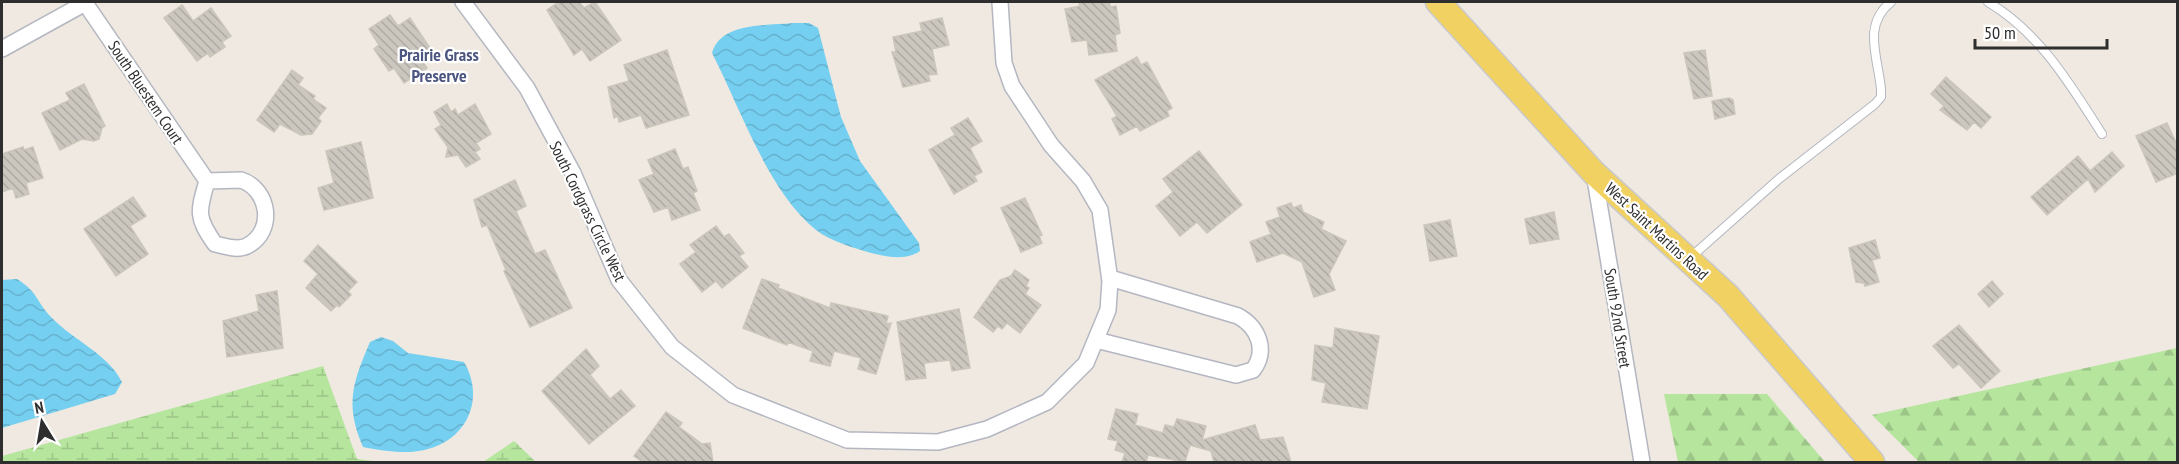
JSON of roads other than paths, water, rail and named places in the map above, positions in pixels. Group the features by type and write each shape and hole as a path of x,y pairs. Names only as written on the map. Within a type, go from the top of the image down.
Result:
{"main road":[{"name":"West Saint Martins Road","path":"1438,2 1594,173 1728,296 1872,462"}],"street":[{"path":"2,49 86,2"},
{"name":"South Bluestem Court","path":"86,2 207,181"},
{"name":"South Cordgrass Circle West","path":"463,2 526,88 573,173 620,280 672,347 733,395 847,441 938,442 987,429 1047,402 1086,363 1096,340"},
{"path":"1000,2 1004,63 1012,86 1051,145 1083,181 1100,210 1110,278 1108,310 1096,340 1236,375 1253,370 1260,354 1257,332 1251,322 1238,316 1110,278"},
{"name":"South 92nd Street","path":"1594,173 1642,462"},
{"path":"241,180 252,184 259,191 266,213 263,230 247,246 235,248 215,244 201,225 200,204 207,181 241,180"}],"lane":[{"path":"1688,260 1780,178 1881,97 1872,34 1879,15 1892,2"},
{"path":"1988,2 2024,28 2039,44 2063,73 2102,134"}],"water":[{"path":"809,23 818,28 841,117 860,161 919,243 920,251 908,256 896,257 857,249 828,238 799,213 783,193 756,148 712,53 717,43 734,31"},
{"path":"17,279 33,293 51,317 99,355 116,372 122,382 115,394 2,428 2,280"},
{"path":"381,337 393,341 408,353 464,362 473,389 469,415 463,426 442,444 412,452 363,447 354,419 353,394 370,342"}],"district":[{"name":"Prairie Grass Preserve","path":"439,64"}]}
